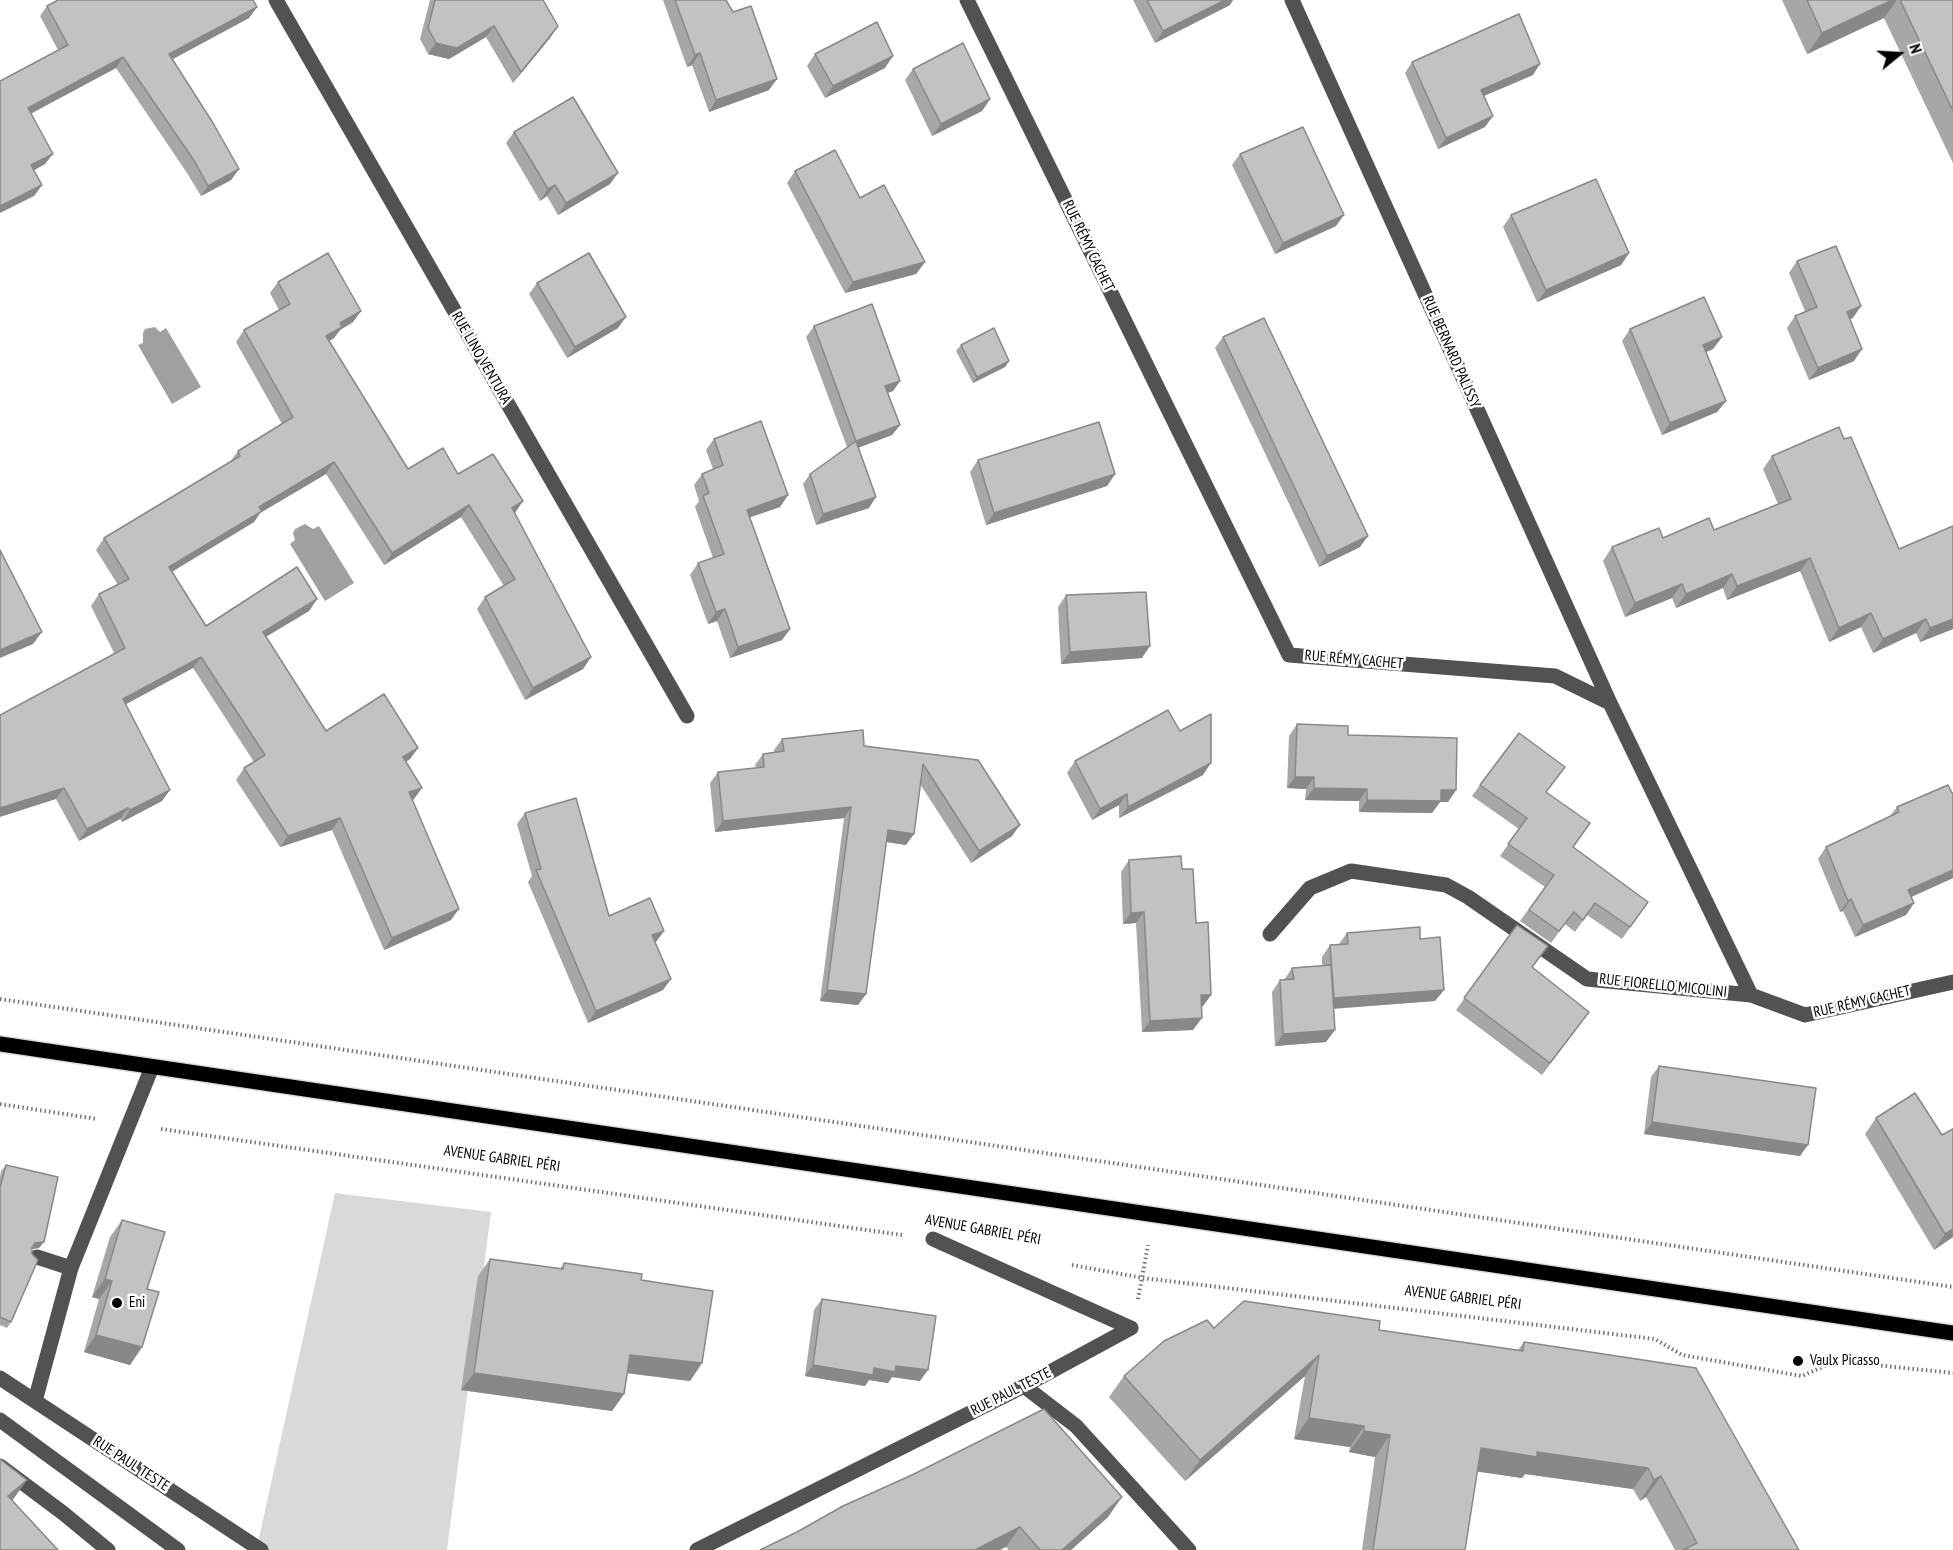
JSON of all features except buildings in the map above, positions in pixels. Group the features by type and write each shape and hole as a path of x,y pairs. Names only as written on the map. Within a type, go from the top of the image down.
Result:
{"main road":[{"path":"0,1044 1953,1333"}],"street":[{"name":"RUE LINO VENTURA","path":"276,0 687,716"},
{"name":"RUE RÉMY CACHET","path":"967,0 1289,655 1555,676 1610,703"},
{"name":"RUE BERNARD PALISSY","path":"1292,0 1610,703"},
{"path":"1610,703 1751,995"},
{"name":"RUE FIORELLO MICOLINI","path":"1270,934 1310,888 1351,871 1446,885 1468,897 1587,979 1751,995"},
{"name":"RUE RÉMY CACHET","path":"1751,995 1805,1015 1953,982"},
{"path":"35,1401 70,1268 152,1067"},
{"name":"RUE PAUL TESTE","path":"697,1550 1024,1386 1131,1328 933,1239"},
{"path":"37,1257 70,1268"},
{"name":"RUE PAUL TESTE","path":"0,1378 261,1550"},
{"path":"1024,1386 1076,1426 1190,1550"},
{"path":"0,1420 178,1550"},
{"path":"0,1466 108,1550"}],"path":[{"path":"0,999 1953,1287"},
{"name":"AVENUE GABRIEL PÉRI","path":"0,1104 933,1239"},
{"name":"AVENUE GABRIEL PÉRI","path":"1062,1263 1143,1278 1655,1339 1682,1355 1802,1376 1836,1360 1953,1373"}],"shaded area":[{"path":"155,327 160,332 166,328 201,387 172,404 138,345 143,343 145,329"},
{"path":"305,524 313,529 319,526 354,583 325,601 290,544 295,540 293,533 295,529"},
{"path":"335,1193 491,1212 447,1550 262,1550 257,1547"}],"place":[{"name":"Eni","path":"117,1303"},
{"name":"Vaulx Picasso","path":"1798,1361"}]}
